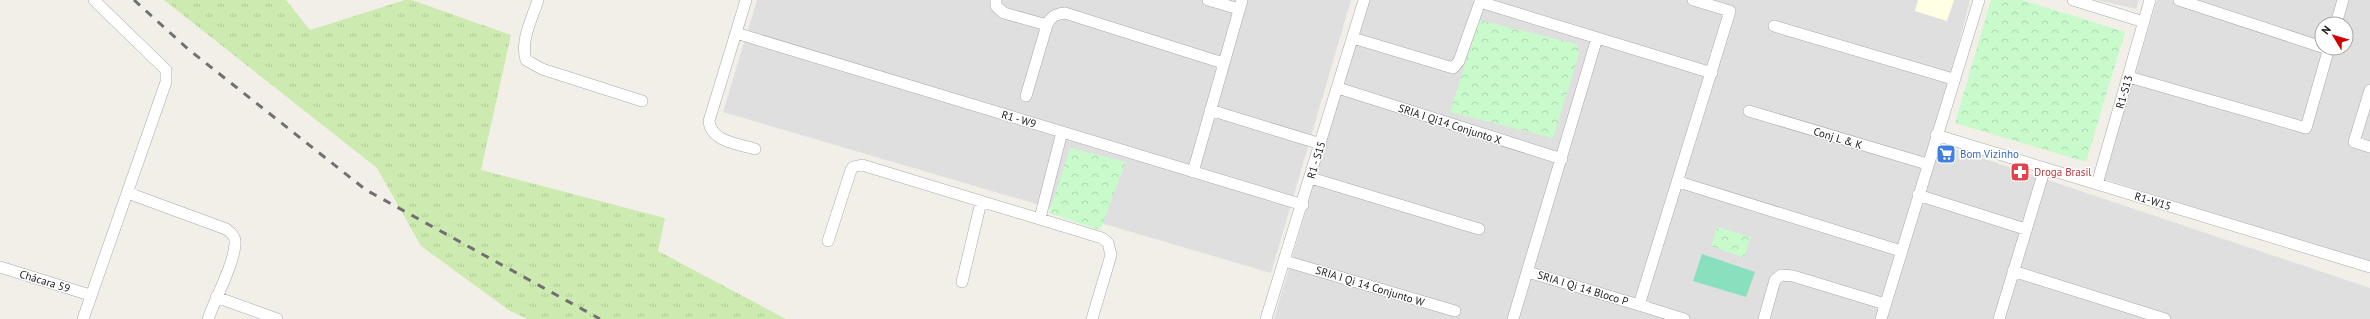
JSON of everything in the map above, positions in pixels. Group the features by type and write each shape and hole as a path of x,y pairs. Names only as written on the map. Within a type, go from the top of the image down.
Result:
{"street":[{"path":"83,319 90,295 128,193 166,82 166,70 94,0"},
{"path":"538,0 524,43 526,60 542,69 642,101"},
{"path":"746,0 710,116 709,128 712,133 718,137 755,149"},
{"path":"996,0 996,6 999,10 1047,25"},
{"path":"1193,172 1240,5 1208,0"},
{"name":"R1 - S15","path":"1266,319 1303,205 1364,0"},
{"path":"1639,305 1679,182 1730,11 1693,0"},
{"path":"1881,319 1927,164 1979,0"},
{"path":"2073,0 2144,22"},
{"name":"R1-S13","path":"2097,184 2150,0"},
{"path":"2179,0 2314,44"},
{"path":"2338,16 2343,0"},
{"path":"1353,38 1453,68 1459,61 1480,1 1712,73"},
{"path":"1026,96 1047,25 1055,15 1065,13 1223,63"},
{"path":"1774,26 1953,80"},
{"name":"R1 - W9","path":"736,33 1303,205"},
{"path":"1513,319 1597,38"},
{"path":"2129,77 2306,128 2325,56"},
{"name":"SRIA I Qi14 Conjunto X","path":"1338,88 1562,159"},
{"path":"2370,90 2354,142 2370,147"},
{"path":"1210,110 1321,144"},
{"name":"Conj L & K","path":"1749,111 1927,164"},
{"path":"1040,218 1062,132"},
{"name":"R1-W15","path":"1936,135 2370,267"},
{"path":"828,241 851,170 858,165 1040,218 1102,238 1108,243 1111,255 1092,319"},
{"path":"1999,319 2025,229 2045,168"},
{"path":"1311,178 1479,229"},
{"path":"1679,182 1901,251"},
{"path":"128,193 232,232 236,244 208,319"},
{"path":"1918,195 2025,229"},
{"path":"962,282 981,202"},
{"name":"SRIA I Qi 14 Conjunto W","path":"1285,260 1455,311"},
{"name":"Chácara 59","path":"0,267 90,295"},
{"path":"2013,271 2166,319"},
{"name":"SRIA I Qi 14 Bloco P","path":"1528,272 1684,319"},
{"path":"1764,319 1775,280 1781,275 1793,276 1885,304"},
{"path":"216,297 277,319"}],"shaded area":[{"path":"757,0 1351,0 1271,273 723,112"},
{"path":"1368,0 1970,0 1934,142 2370,288 2370,319 1274,319"},
{"path":"1918,0 1954,0 1947,21 1915,11"},
{"path":"2097,0 2139,0 2136,9"},
{"path":"2157,0 2370,0 2370,263 2104,179"}],"green space":[{"path":"164,0 286,0 310,30 405,0 412,0 511,35 481,170 665,218 658,251 786,319 528,319 510,311 421,246 377,168"},
{"path":"1991,0 2022,0 2125,32 2086,162 1955,123"},
{"path":"1479,20 1577,44 1579,54 1553,138 1450,112"},
{"path":"1070,148 1126,162 1100,230 1049,213"},
{"path":"1717,227 1751,237 1744,258 1711,246"},
{"path":"1702,254 1755,272 1746,297 1693,281"}],"railway":[{"path":"134,0 188,49 366,190 600,319"}],"place":[{"name":"Bom Vizinho","path":"1946,154"},
{"name":"Droga Brasil","path":"2020,172"}]}
